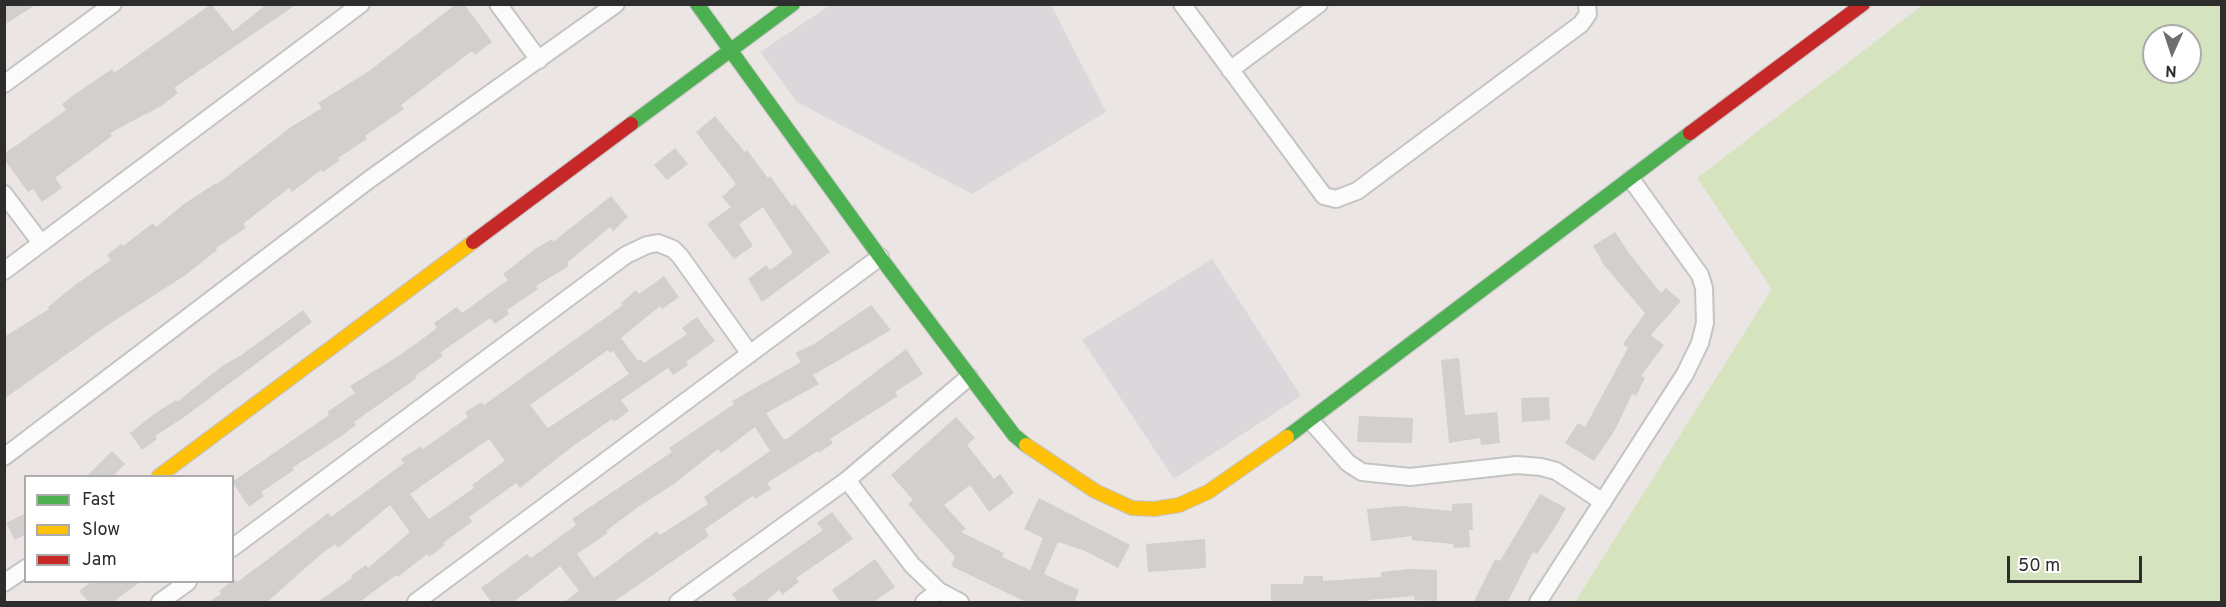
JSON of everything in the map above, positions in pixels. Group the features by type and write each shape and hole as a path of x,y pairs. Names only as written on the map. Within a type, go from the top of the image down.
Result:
{"street":[{"path":"4,84 112,4"},
{"path":"4,271 361,4"},
{"path":"498,4 539,60"},
{"path":"4,457 370,179 616,4"},
{"path":"697,4 880,257 1014,435 1035,452 1095,491 1132,508 1154,509 1179,505 1208,492 1311,421 1409,343 1863,4"},
{"path":"162,475 793,4"},
{"path":"1182,4 1324,196 1344,198 1581,24 1588,14 1587,4"},
{"path":"1230,70 1319,4"},
{"path":"1538,603 1685,374 1700,343 1705,323 1704,288 1700,275 1631,179"},
{"path":"4,194 41,243"},
{"path":"234,547 626,255 647,245 658,243 673,249 680,256 750,354"},
{"path":"416,603 880,257"},
{"path":"678,603 847,480 969,377"},
{"path":"1311,421 1348,463 1362,472 1380,476 1410,477 1517,465 1541,467 1556,471 1603,502"},
{"path":"847,480 912,565 939,591 960,603"},
{"path":"4,583 24,569"},
{"path":"160,603 187,583"},
{"path":"924,603 939,591"}],"shaded area":[{"path":"830,5 1051,5 1106,112 972,194 797,102 760,52"},
{"path":"1212,259 1301,396 1174,479 1082,340"}],"green space":[{"path":"1923,5 2221,5 2221,602 1575,602 1772,289 1697,178"}],"building":[{"path":"4,4 37,4 4,25"},
{"path":"211,4 233,31 267,4 297,4 174,88 178,93 161,106 110,133 112,136 55,178 62,188 42,202 33,189 28,192 4,159 4,154 66,110 62,104 78,92 112,69 114,73"},
{"path":"456,4 464,4 492,42 475,55 472,51 401,105 404,109 365,136 367,139 338,158 340,160 323,172 321,170 292,192 289,188 243,224 246,228 216,248 217,250 187,274 105,327 4,399 4,337 49,309 48,307 75,285 111,260 107,255 121,244 123,246 153,223 156,227 184,204 217,184 291,127 322,108 318,103 369,71"},
{"path":"715,116 745,152 747,150 768,178 770,176 792,206 795,204 830,252 762,302 748,279 766,265 770,270 793,253 763,207 739,224 753,246 734,259 707,224 731,207 722,197 736,184 696,132"},
{"path":"675,148 688,164 667,180 654,165"},
{"path":"611,196 628,217 613,231 610,227 567,263 569,266 536,286 538,289 507,310 509,314 495,324 490,318 440,353 443,356 415,376 417,378 354,422 356,425 343,435 292,468 294,470 261,492 264,496 249,507 234,485 234,481 329,415 327,412 355,393 350,386 403,353 437,328 434,323 457,307 462,313 508,280 503,274 535,249 552,239 553,242"},
{"path":"1615,232 1661,293 1666,288 1681,301 1651,335 1664,345 1641,376 1645,378 1636,396 1632,394 1615,430 1594,461 1565,443 1578,423 1585,427 1628,348 1623,344 1645,313 1604,265 1593,246"},
{"path":"664,276 679,297 662,309 660,306 621,338 638,361 641,359 644,363 687,334 682,328 697,317 715,341 686,362 688,365 673,375 668,368 621,400 629,411 614,422 612,419 569,449 520,488 516,483 469,517 472,522 443,543 445,545 429,557 427,554 398,577 396,575 358,603 316,603 352,578 351,576 366,565 368,568 410,532 390,505 338,548 335,544 319,556 266,603 207,603 221,594 219,591 230,583 234,583 235,579 237,582 328,513 331,517 404,463 401,459 421,446 423,449 468,417 465,412 482,402 484,405 623,305 621,303 636,290 639,294","holes":["608,350 610,353 613,351 629,374 548,428 530,405","489,439 505,461 472,485 474,488 429,519 410,494"]},
{"path":"871,305 891,330 813,375 819,384 766,413 783,439 787,439 906,349 923,374 895,392 898,396 830,439 833,443 819,453 818,451 767,483 771,489 755,499 753,496 705,529 709,536 612,603 563,603 579,591 560,566 512,603 492,603 481,588 527,554 531,558 576,525 572,519 672,452 669,448 734,404 732,401 801,362 795,353 814,344","holes":["755,427 770,451 704,497 708,504 660,535 657,531 594,578 577,554 718,449 721,453"]},
{"path":"303,310 312,322 183,418 155,436 157,439 142,450 130,433 157,412 176,400 177,402 222,366 240,356"},
{"path":"1459,358 1465,415 1497,412 1500,443 1481,445 1480,438 1449,443 1441,360"},
{"path":"1549,397 1550,420 1522,422 1521,398"},
{"path":"1359,416 1413,418 1412,443 1357,442"},
{"path":"956,417 975,438 967,445 994,479 1000,474 1014,493 989,512 970,485 944,505 966,529 961,532 1004,553 1002,557 1030,570 1043,538 1024,529 1039,498 1130,545 1118,568 1083,550 1058,542 1044,574 1079,590 1074,603 1028,603 951,566 955,557 908,504 913,500 891,475"},
{"path":"112,451 125,464 114,475 88,475"},
{"path":"1540,494 1566,508 1554,529 1537,554 1533,552 1507,603 1473,603 1495,559 1500,561"},
{"path":"1472,503 1473,530 1469,530 1470,547 1454,548 1453,544 1411,540 1412,536 1371,541 1367,509 1401,506 1452,511 1452,504"},
{"path":"832,512 853,539 796,578 799,582 782,595 779,590 764,603 739,603 732,594 823,530 817,523"},
{"path":"24,514 24,535 15,540 6,523"},
{"path":"1205,539 1206,568 1148,572 1146,544"},
{"path":"875,559 895,587 872,603 841,603 832,590"},
{"path":"1410,569 1437,570 1437,601 1414,600 1414,596 1368,600 1368,603 1271,603 1271,584 1303,584 1304,576 1323,576 1323,581 1381,577 1381,572"},
{"path":"90,583 139,583 111,603 89,603 79,591"}],"traffic: fast":[{"path":"697,4 880,257 1014,435 1026,445"},
{"path":"631,124 793,4"},
{"path":"1287,437 1690,133"}],"traffic: slow":[{"path":"160,475 473,242"},
{"path":"1026,445 1095,491 1132,508 1154,509 1179,505 1208,492 1287,437"}],"traffic: jam":[{"path":"1690,133 1863,4"},
{"path":"473,242 631,124"}]}
